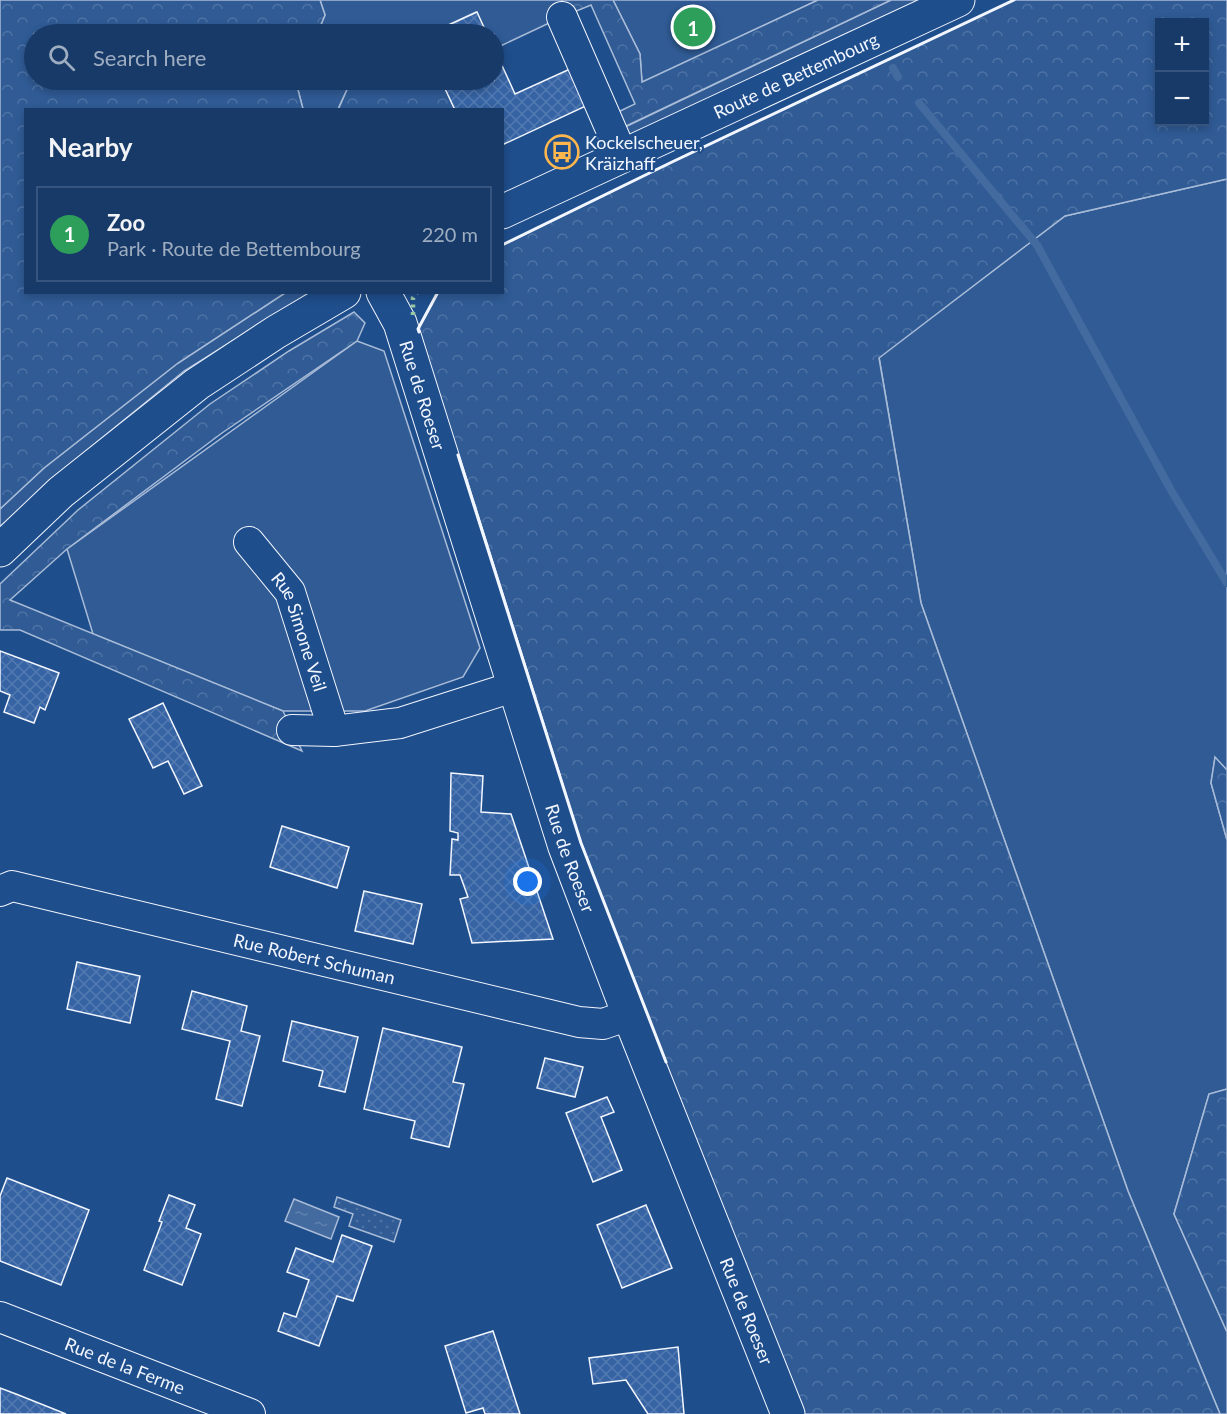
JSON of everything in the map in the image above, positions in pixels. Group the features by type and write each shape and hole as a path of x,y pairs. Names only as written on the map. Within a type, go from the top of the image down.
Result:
{"main road":[{"name":"Route de Bettembourg","path":"504,211 958,0"},
{"path":"0,550 61,492 197,384 276,332 341,294"},
{"name":"Rue de Roeser","path":"384,294 400,324 565,847 629,1015 788,1414"}],"street":[{"path":"562,17 623,157"},
{"name":"Rue Simone Veil","path":"249,543 290,592 334,731"},
{"path":"292,730 334,731 400,723 513,687"},
{"name":"Rue Robert Schuman","path":"0,891 12,886 579,1022 603,1024 629,1015"},
{"name":"Rue de la Ferme","path":"0,1317 250,1414"}],"green space":[{"path":"0,0 320,0 325,15 321,24 24,24 24,90 298,90 303,108 24,108 24,294 283,294 178,363 44,468 0,509"},
{"path":"320,0 562,0 562,17 504,44 504,24 482,24 476,12 450,24 321,24 325,15"},
{"path":"562,0 613,0 640,54 642,82 818,0 891,0 622,128 616,113 635,104 591,5 562,17"},
{"path":"613,0 818,0 642,83 640,54"},
{"path":"891,0 920,0 617,143 623,128"},
{"path":"1014,0 1227,0 1227,179 1065,216 879,358 921,603 1128,1191 1220,1414 802,1414 581,843 418,329 437,294 504,294 504,245"},
{"path":"298,90 347,90 338,108 303,108"},
{"path":"347,90 446,90 455,108 339,108"},
{"path":"1227,179 1227,770 1215,758 1211,783 1227,840 1227,1089 1209,1094 1174,1214 1227,1332 1227,1414 1220,1414 1128,1191 921,603 879,357 1065,216"},
{"path":"283,294 307,294 184,371 54,477 0,529 0,509 44,468 178,363"},
{"path":"354,312 365,323 357,341 222,433 67,549 10,600 283,711 302,751 20,630 0,630 0,584 78,510 210,404 289,351"},
{"path":"357,341 384,351 480,648 463,677 365,711 283,711 93,634 67,549"},
{"path":"1215,757 1227,770 1227,840 1211,783"},
{"path":"1227,1089 1227,1332 1174,1214 1209,1094"},
{"path":"337,1197 401,1220 394,1242 349,1226 353,1214 334,1207"}],"water":[{"path":"294,1199 339,1217 331,1239 285,1221"}],"building":[{"path":"477,12 482,24 451,24"},
{"path":"570,69 588,105 504,144 504,108 454,108 446,90 504,90 504,70 515,94"},
{"path":"0,651 59,673 45,710 40,707 34,723 4,712 10,695 0,691"},
{"path":"163,703 202,786 184,794 168,761 153,768 129,719"},
{"path":"451,773 483,776 481,812 511,814 553,939 472,943 460,899 468,897 460,875 450,875 452,839 458,840 458,833 450,831"},
{"path":"282,826 349,847 337,888 270,867"},
{"path":"364,891 422,904 413,944 355,931"},
{"path":"77,962 140,976 130,1023 67,1009"},
{"path":"192,991 247,1006 241,1031 260,1036 242,1106 216,1099 230,1041 182,1029"},
{"path":"292,1021 358,1037 345,1092 319,1086 323,1071 283,1061"},
{"path":"383,1028 462,1047 453,1082 464,1084 449,1147 411,1138 415,1121 364,1109"},
{"path":"545,1058 583,1067 575,1097 537,1088"},
{"path":"607,1097 614,1112 601,1117 622,1170 593,1182 566,1113"},
{"path":"7,1178 89,1210 61,1285 0,1261 0,1196"},
{"path":"169,1195 195,1205 186,1228 201,1234 182,1285 144,1270 162,1222 159,1221"},
{"path":"646,1205 672,1268 622,1288 597,1225"},
{"path":"342,1235 372,1246 353,1301 337,1296 319,1346 278,1331 284,1313 296,1317 309,1280 287,1272 296,1248 333,1262"},
{"path":"493,1331 520,1414 485,1414 483,1408 466,1413 445,1346"},
{"path":"678,1347 684,1414 648,1414 626,1380 593,1384 589,1358"},
{"path":"0,1388 16,1394 66,1414 0,1414"}],"waterway":[{"path":"893,68 898,77"},
{"path":"919,103 1037,245 1172,492 1227,583"}],"hedge":[{"path":"413,315 413,298 416,294"}],"wall":[{"path":"504,244 1014,0"},
{"path":"419,332 418,329 437,294"},
{"path":"458,455 581,843 666,1062"}],"place":[{"name":"Zoo","path":"693,27"},
{"name":"Kockelscheuer, Kräizhaff","path":"562,152"}]}
